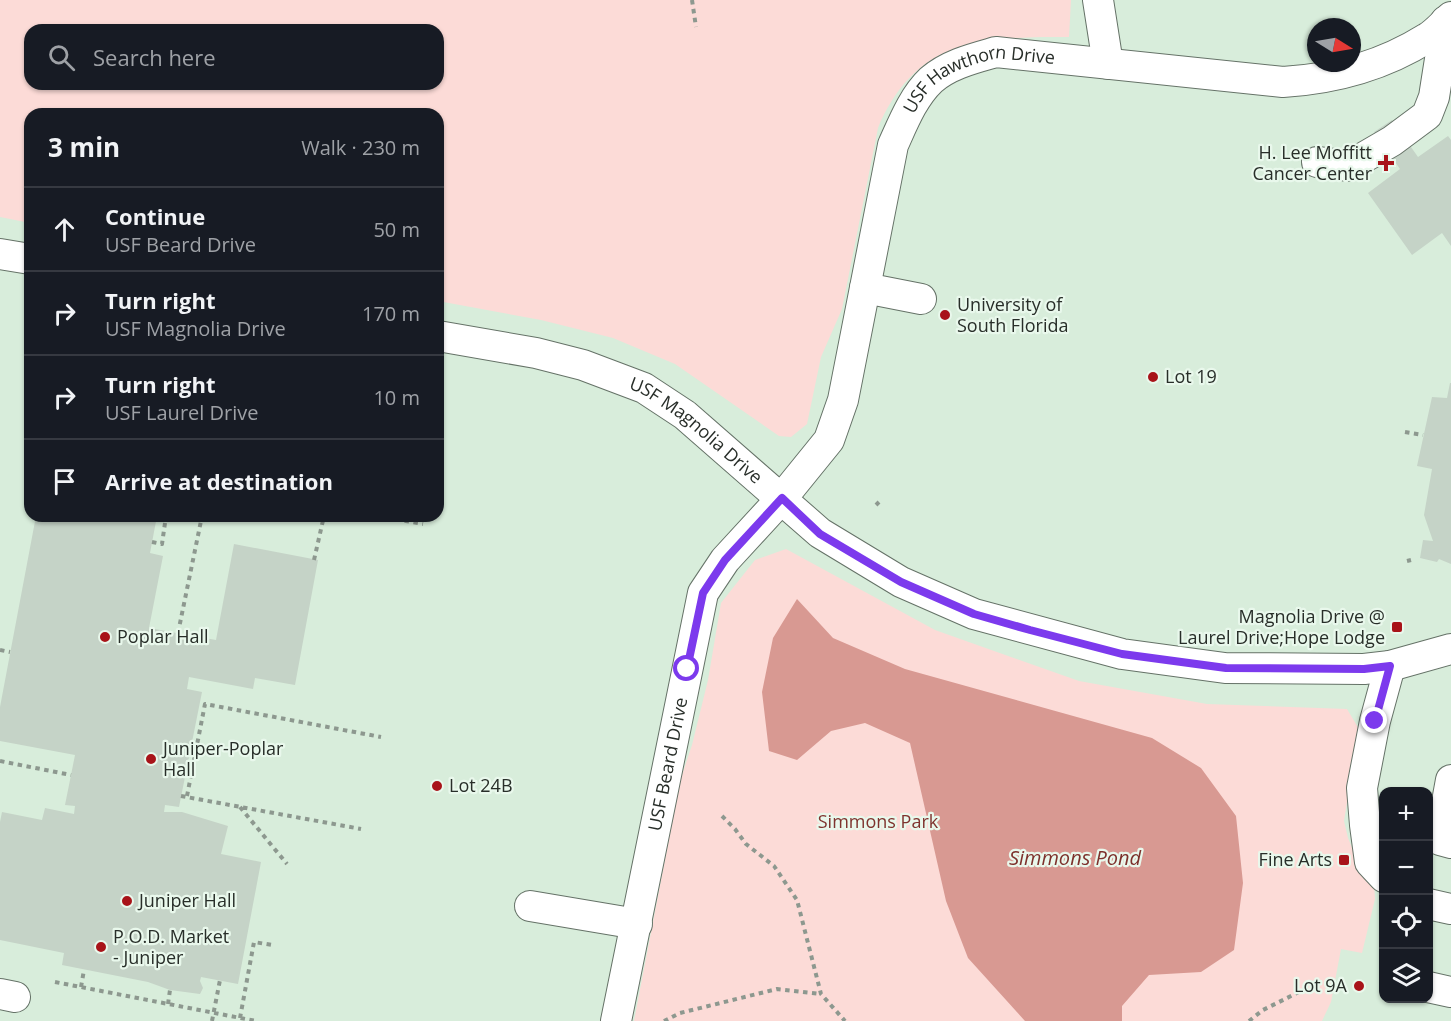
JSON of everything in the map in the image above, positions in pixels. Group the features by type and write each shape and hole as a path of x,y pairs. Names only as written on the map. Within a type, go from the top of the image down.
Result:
{"street":[{"path":"1098,0 1108,64"},
{"path":"1317,162 1349,166 1392,141 1427,115 1434,97 1449,19"},
{"name":"USF Hawthorn Drive","path":"782,498 829,440 843,400 893,145 910,108 932,80 961,62 996,52 1283,82 1309,80 1336,75 1392,57 1429,37 1449,19"},
{"path":"0,254 24,258"},
{"path":"865,288 921,299"},
{"name":"USF Magnolia Drive","path":"444,337 564,360 644,388 685,415 782,498 820,534 901,582 974,614 1122,654 1226,668 1364,669 1390,666 1451,649"},
{"name":"USF Beard Drive","path":"616,1021 638,924 703,593 725,560 782,498"},
{"path":"1379,872 1370,862 1362,788 1375,721 1390,666"},
{"path":"1451,780 1440,840 1451,843"},
{"path":"1433,905 1451,909"},
{"path":"530,906 638,924"},
{"path":"1433,988 1451,992"}],"path":[{"path":"692,0 696,27"},
{"path":"1405,432 1423,435"},
{"path":"152,542 162,544 165,522"},
{"path":"178,633 200,522"},
{"path":"314,560 323,522"},
{"path":"412,522 423,524"},
{"path":"0,650 10,652"},
{"path":"187,796 205,704 381,737"},
{"path":"0,761 71,775"},
{"path":"181,796 362,829"},
{"path":"240,807 287,864"},
{"path":"722,816 746,844 774,866 797,900 821,994 845,1021"},
{"path":"240,1018 254,942 272,945"},
{"path":"81,987 84,970"},
{"path":"212,1021 220,980"},
{"path":"55,982 256,1021"},
{"path":"1249,1021 1263,1010 1313,985"},
{"path":"664,1021 680,1013 777,989 821,994"},
{"path":"168,1004 170,990"}],"shaded area":[{"name":"University of South Florida","path":"0,0 1451,0 1451,1021 0,1021"}],"green space":[{"path":"0,0 1071,0 1069,37 1008,38 955,48 933,59 912,75 894,98 878,128 842,309 821,357 807,424 791,437 779,436 675,364 613,338 541,320 444,302 444,108 24,108 24,222 0,217"},
{"name":"Simmons Park","path":"786,549 935,630 1079,681 1207,704 1347,709 1359,729 1344,821 1348,838 1360,867 1374,884 1375,899 1362,953 1341,949 1331,1002 1322,1021 634,1021 680,781 692,745 708,680 721,603 755,560"}],"water":[{"name":"Simmons Pond","path":"797,599 833,638 905,669 1152,738 1201,768 1236,816 1243,883 1234,950 1201,972 1149,975 1122,1006 1122,1021 1025,1021 968,958 946,901 910,743 865,723 831,731 797,760 769,751 762,692 773,638"}],"building":[{"path":"1392,120 1418,157 1448,136 1451,140 1451,246 1442,233 1412,255 1368,193 1400,169 1374,132"},
{"path":"1450,383 1451,564 1439,559 1437,562 1420,558 1423,540 1433,541 1424,515 1432,469 1417,466 1432,397 1447,398"},
{"path":"35,522 156,522 150,553 163,556 149,628 216,640 234,544 318,560 295,685 255,678 253,689 189,677 187,689 202,692 179,807 165,805 164,812 182,812 228,826 221,854 261,862 238,984 201,977 203,988 200,994 170,990 148,982 62,965 64,953 0,940 0,822 2,812 42,820 45,808 74,814 75,806 65,805 75,755 0,741 0,707"}],"place":[{"name":"H. Lee Moffitt Cancer Center","path":"1386,163"},
{"name":"University of South Florida","path":"945,315"},
{"name":"Lot 19","path":"1153,377"},
{"name":"Magnolia Drive @ Laurel Drive;Hope Lodge","path":"1397,627"},
{"name":"Poplar Hall","path":"105,637"},
{"name":"Juniper-Poplar Hall","path":"151,759"},
{"name":"Lot 24B","path":"437,786"},
{"name":"Fine Arts","path":"1344,860"},
{"name":"Juniper Hall","path":"127,901"},
{"name":"P.O.D. Market - Juniper","path":"101,947"},
{"name":"Lot 9A","path":"1359,986"}],"route":[{"path":"687,669 703,593 725,560 782,498 820,534 901,582 974,614 1030,630 1122,654 1226,668 1364,669 1390,666 1375,721"}]}
